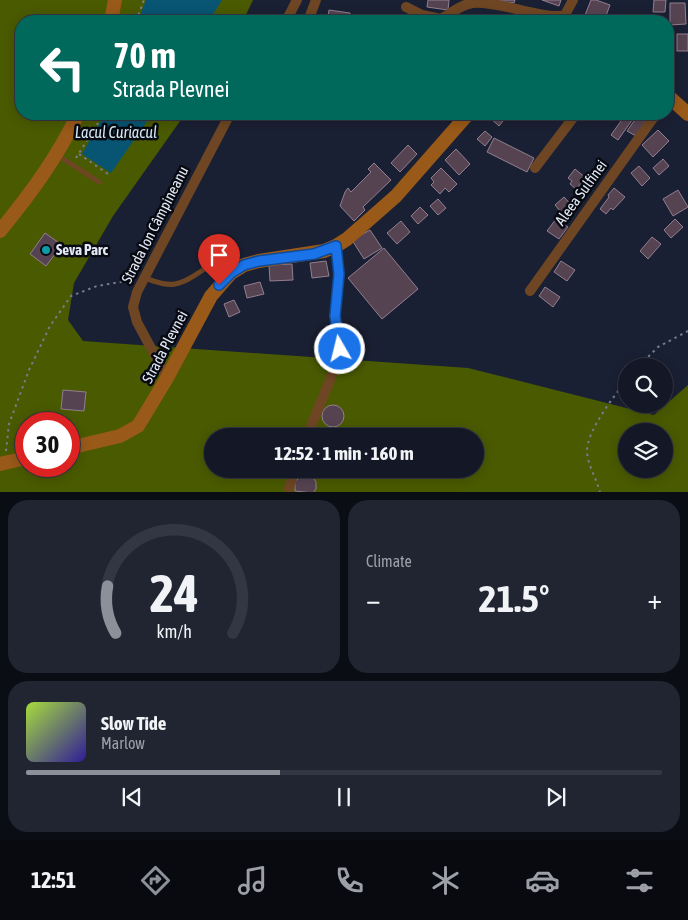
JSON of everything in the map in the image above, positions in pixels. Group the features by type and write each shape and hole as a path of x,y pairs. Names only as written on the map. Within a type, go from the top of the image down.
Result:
{"main road":[{"path":"111,15 115,0"},
{"path":"674,102 688,114"},
{"path":"0,231 39,182 57,154 75,120"},
{"name":"Strada Plevnei","path":"80,445 120,436 138,426 167,378 211,296 231,273 244,265 259,261 314,254 336,246 360,229 396,196 463,120"},
{"path":"2,463 15,460"}],"street":[{"path":"289,15 297,0"},
{"path":"310,15 316,0"},
{"path":"565,15 573,0"},
{"path":"448,15 466,4 473,2 549,15"},
{"path":"406,6 422,15"},
{"name":"Strada Ion Câmpineanu","path":"167,378 137,322 133,307 137,292 144,278 227,120"},
{"path":"535,168 571,120"},
{"name":"Aleea Sulfinei","path":"530,291 652,120"},
{"path":"310,428 330,380 340,349 335,316 339,274 336,246"},
{"path":"288,488 292,478"}],"lane":[{"path":"57,154 99,182"},
{"path":"144,278 161,284 176,284 193,277 224,259 232,259 244,265"}],"path":[{"path":"138,15 144,0"},
{"path":"72,164 99,120"},
{"path":"78,154 108,174"},
{"path":"2,463 9,424 29,370 50,326 71,296 97,286 144,278"},
{"path":"647,358 658,347 688,331"},
{"path":"600,492 598,482 589,462 587,450 589,440 618,390"}],"green space":[{"path":"0,0 253,0 246,15 15,15 15,120 181,120 113,216 74,283 68,320 83,341 468,368 618,406 618,413 646,413 654,415 656,413 673,413 673,398 688,385 688,492 0,492"}],"water":[{"path":"146,0 222,0 213,15 140,15"},
{"name":"Lacul Curiacul","path":"102,120 148,120 111,173 82,154"}],"building":[{"path":"428,0 449,0 448,10 427,7"},
{"path":"485,0 515,0 514,3"},
{"path":"542,0 561,0 559,6"},
{"path":"591,0 610,5 606,15 585,15"},
{"path":"654,0 666,0 665,12 653,12"},
{"path":"670,3 685,3 686,24 674,25 674,15 670,15"},
{"path":"329,10 350,13 350,15 328,15"},
{"path":"677,34 688,34 688,51 677,51"},
{"path":"492,120 504,120 499,126"},
{"path":"622,120 632,120 618,140 611,135"},
{"path":"635,120 647,120 636,136 627,131"},
{"path":"658,130 669,141 653,157 642,145"},
{"path":"485,131 492,137 485,146 477,139"},
{"path":"494,138 534,158 527,172 487,152"},
{"path":"408,145 417,154 400,172 391,163"},
{"path":"456,149 470,164 459,175 445,160"},
{"path":"663,159 669,166 659,175 653,168"},
{"path":"374,163 391,180 363,207 365,210 354,221 340,206 348,188 351,192 371,172 368,169"},
{"path":"639,166 650,178 642,186 631,173"},
{"path":"441,168 457,184 449,192 445,188 440,194 431,185 434,182 431,178"},
{"path":"575,169 586,178 576,189 570,184 572,181 568,178"},
{"path":"614,188 625,197 613,210 611,208 606,214 600,209"},
{"path":"678,190 688,207 673,216 663,199"},
{"path":"564,197 575,209 565,217 555,205"},
{"path":"438,199 446,208 438,215 430,206"},
{"path":"420,207 428,215 418,224 411,216"},
{"path":"556,219 568,227 559,239 547,231"},
{"path":"675,219 683,227 671,238 664,230"},
{"path":"401,221 410,232 397,244 387,233"},
{"path":"370,230 382,248 364,259 352,240"},
{"name":"Seva Parc","path":"45,233 62,245 46,266 30,254"},
{"path":"652,237 661,244 648,259 640,251"},
{"path":"384,248 418,289 382,319 348,278"},
{"path":"326,261 329,276 312,278 310,263"},
{"path":"561,261 575,270 567,281 554,272"},
{"path":"292,264 293,280 270,281 269,265"},
{"path":"260,282 264,294 247,298 244,286"},
{"path":"545,287 560,297 553,307 539,296"},
{"path":"234,300 240,312 229,317 224,304"},
{"path":"63,390 86,392 84,411 61,409"},
{"path":"333,405 341,408 344,416 341,424 333,427 325,424 322,416 325,408"},
{"path":"299,478 313,478 316,482 316,489 314,492 295,491 295,482"}],"place":[{"name":"Seva Parc","path":"46,250"}],"route":[{"path":"219,285 231,273 244,265 259,261 314,254 336,246 339,274 335,316 340,349"}]}
